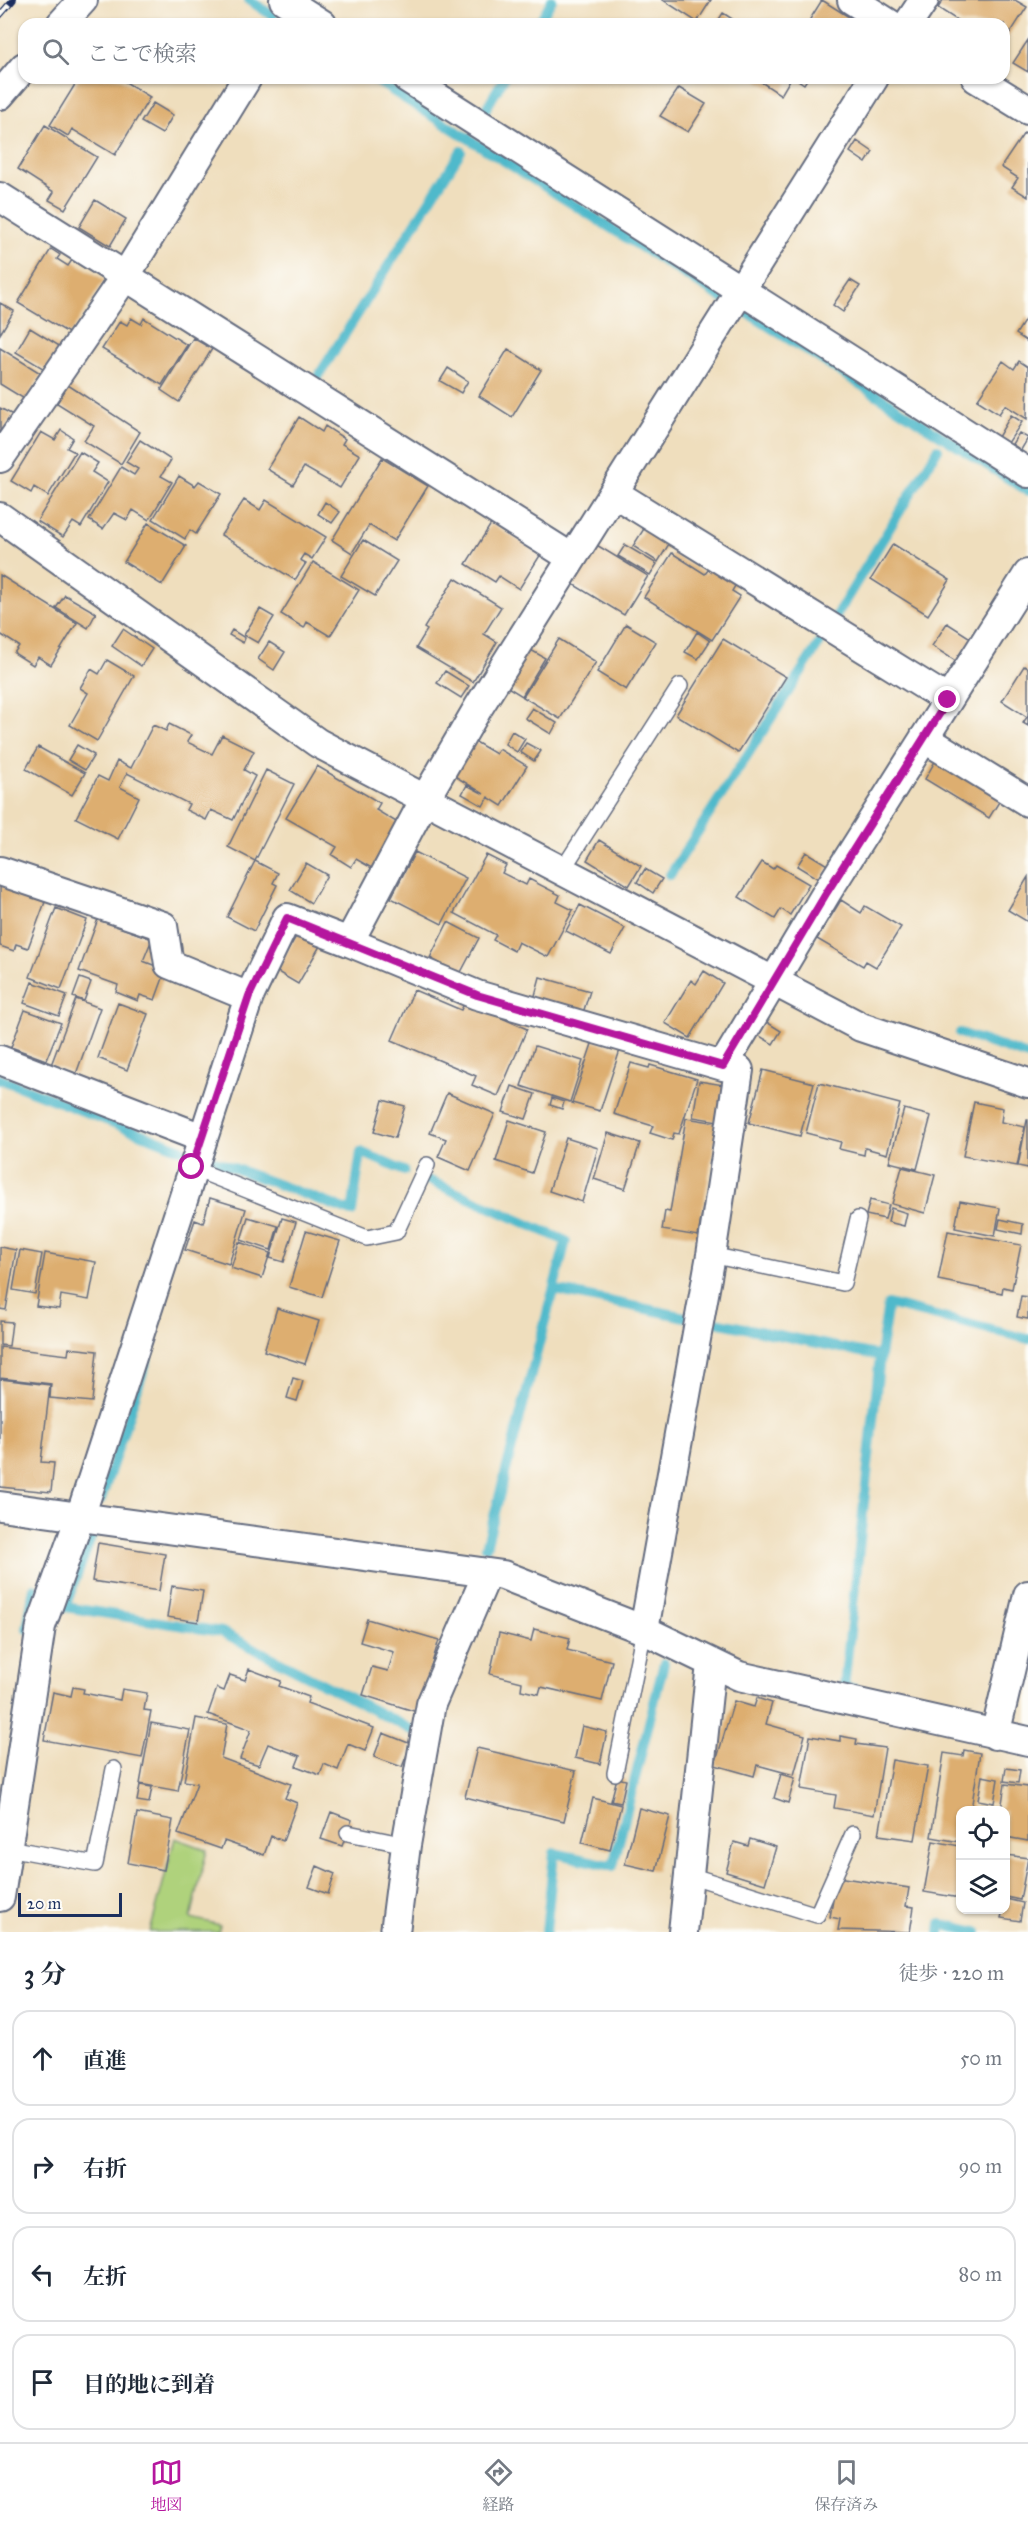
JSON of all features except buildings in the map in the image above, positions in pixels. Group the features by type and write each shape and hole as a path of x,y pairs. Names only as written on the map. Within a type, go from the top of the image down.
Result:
{"street":[{"path":"66,18 83,0"},
{"path":"852,0 880,18"},
{"path":"912,18 924,0"},
{"path":"288,7 310,18"},
{"path":"0,95 18,74"},
{"path":"0,458 126,275 243,84"},
{"path":"416,84 1028,473"},
{"path":"349,942 425,799 478,708 870,84"},
{"path":"986,84 1028,110"},
{"path":"0,196 572,558"},
{"path":"614,492 948,700"},
{"path":"0,518 318,743 861,1028 1028,1083"},
{"path":"723,1066 772,983 1028,574"},
{"path":"924,738 1028,802"},
{"path":"0,871 163,926 169,964 249,996"},
{"path":"0,1897 41,1626 81,1517 249,996 287,918 477,995 739,1070 711,1256 644,1630"},
{"path":"0,1060 202,1138"},
{"path":"0,1506 503,1575 644,1630 739,1676 1028,1741"},
{"path":"395,1932 406,1845 432,1704 487,1574"},
{"path":"995,1735 1028,1595"},
{"path":"683,1932 711,1664"}],"lane":[{"path":"561,872 680,686"},
{"path":"192,1167 367,1238 396,1232 427,1165"},
{"path":"711,1256 843,1283 858,1219"},
{"path":"615,1773 644,1630"},
{"path":"8,1848 95,1864 114,1769"},
{"path":"348,1833 406,1845"},
{"path":"689,1875 817,1915 853,1834"}],"green space":[{"path":"175,1838 207,1850 191,1918 220,1925 218,1932 150,1932"}],"waterway":[{"path":"249,0 273,16"},
{"path":"542,18 552,0"},
{"path":"382,84 722,298"},
{"path":"484,112 500,84"},
{"path":"314,383 461,151"},
{"path":"743,310 1028,491"},
{"path":"836,616 938,449"},
{"path":"670,875 826,633"},
{"path":"960,1033 1028,1056"},
{"path":"0,1079 181,1149"},
{"path":"204,1157 352,1212 361,1152 404,1171"},
{"path":"428,1180 566,1241 486,1547"},
{"path":"555,1290 685,1317"},
{"path":"711,1321 880,1356 888,1304 1028,1339"},
{"path":"855,1689 844,1687 880,1356"},
{"path":"101,1500 147,1360"},
{"path":"91,1538 65,1607 222,1632 412,1730"},
{"path":"27,1629 34,1588"},
{"path":"546,1932 554,1853 613,1866 664,1663"},
{"path":"894,1697 995,1716"},
{"path":"940,1932 941,1924 977,1932"}],"railway":[{"path":"0,15 13,0"}],"route":[{"path":"192,1167 249,996 287,918 477,995 723,1066 827,892 948,700"}]}
